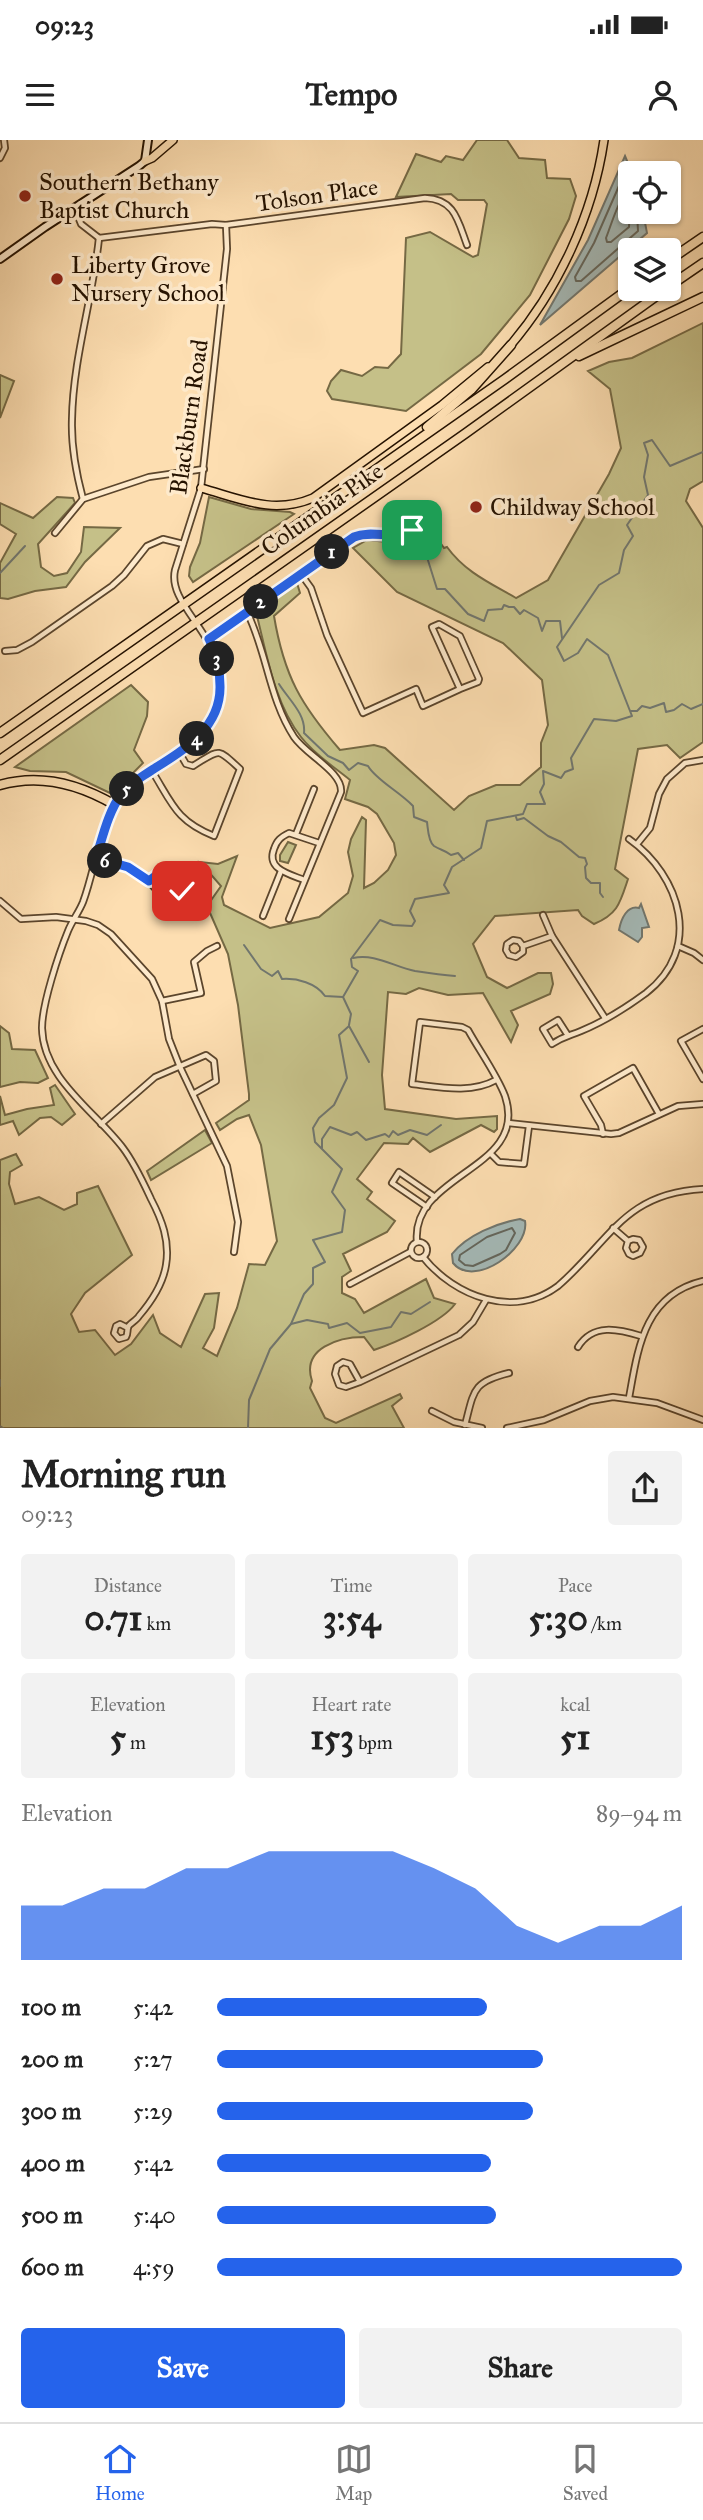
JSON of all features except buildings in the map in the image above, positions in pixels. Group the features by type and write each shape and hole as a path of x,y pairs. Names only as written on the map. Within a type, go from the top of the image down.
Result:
{"highway":[{"path":"681,252 703,236"},
{"name":"Columbia Pike","path":"681,278 703,263"},
{"name":"Columbia Pike","path":"0,733 618,297"},
{"path":"549,372 602,343 703,297"},
{"name":"Columbia Pike","path":"0,760 649,301"},
{"path":"368,474 471,390 510,345"},
{"path":"0,785 27,780 60,782 85,789 115,805"}],"main road":[{"path":"145,161 148,140"},
{"path":"0,259 45,227 115,184 173,140"},
{"path":"201,488 269,506 292,505 313,498 442,405 476,377 510,345 548,292 575,240 598,172 604,140"}],"street":[{"path":"0,158 5,148 4,140"},
{"name":"Tolson Place","path":"99,238 438,198 453,210 467,245"},
{"path":"75,209 81,223 99,238 72,417 73,450 83,499"},
{"name":"Blackburn Road","path":"128,1328 141,1314 163,1278 166,1239 159,1215 121,1145 57,1073 46,1052 43,1038 44,1011 115,805 128,787 203,733 218,705 219,671 214,649 177,594 173,582 201,488 204,469 227,248 226,225"},
{"path":"55,533 83,499 149,477 204,469"},
{"path":"209,639 343,544 361,534 408,533 427,510"},
{"path":"5,651 17,650 32,642 112,586 147,546 163,539 183,544"},
{"path":"301,574 311,588 327,635 363,713 416,689 423,706 460,690 478,681 460,636 439,624 432,627 460,690"},
{"path":"247,612 286,724 299,744 337,777 341,784 341,792 289,919"},
{"path":"152,770 184,821 214,836 240,769 219,751 193,766 186,764 179,752"},
{"path":"637,844 650,828 659,794 667,779 685,763 703,760"},
{"path":"296,834 314,789"},
{"path":"304,880 281,871 274,864 272,852 282,836 289,833 319,843"},
{"path":"567,1034 558,1020 543,1029 552,1044 567,1034 580,1032 605,1018 656,985 670,967 678,946 681,928 677,899 663,873 637,844 629,839"},
{"path":"96,858 128,867 149,881 169,903 182,891 166,874 158,874 149,881"},
{"path":"263,916 281,871"},
{"path":"0,901 21,919 74,919 98,925 111,934 152,979 162,1001 169,1039 180,1067 228,1166 238,1222 234,1252"},
{"path":"543,915 552,936 605,1018"},
{"path":"523,946 552,936"},
{"path":"162,1001 201,993 194,962 217,946"},
{"path":"678,946 703,960"},
{"path":"350,1284 410,1252 417,1242 419,1222 427,1207 457,1176 491,1154 501,1142 508,1123 505,1096 496,1080 465,1028 420,1023 412,1084 476,1087 496,1080"},
{"path":"703,1029 681,1041 703,1079"},
{"path":"101,1124 155,1077 206,1055 214,1061 216,1081 193,1094"},
{"path":"603,1135 601,1125 584,1096 632,1068 659,1114"},
{"path":"508,1123 603,1135 619,1133 689,1103 703,1104"},
{"path":"491,1154 499,1162 524,1164 529,1126"},
{"path":"427,1207 391,1183 399,1172 436,1197"},
{"path":"410,1252 415,1258 423,1258 441,1276 486,1300 519,1303 548,1293 567,1278 613,1228 635,1209 658,1197 703,1189"},
{"path":"613,1228 628,1241"},
{"path":"417,1242 426,1246 427,1252 423,1258"},
{"path":"629,1398 641,1336 653,1315 669,1297 703,1282"},
{"path":"360,1382 350,1364 343,1362 337,1366 335,1374 339,1385 346,1387 360,1382 459,1335 473,1322 486,1300"},
{"path":"578,1347 587,1335 600,1330 617,1329 641,1336"},
{"path":"465,1425 472,1399 480,1385 489,1378 509,1373"},
{"path":"507,1428 544,1420 590,1401 613,1397 666,1406 703,1420"},
{"path":"432,1411 465,1425 482,1428"}],"shaded area":[{"path":"477,140 507,140 519,158 545,160 547,178 570,179 576,196 569,219 530,295 481,354 406,411 332,399 327,391 331,381 341,370 362,376 375,367 388,368 401,354 406,238 430,232 473,257 478,255 487,204 484,200 458,200 451,194 396,197 416,154 441,162 446,156 463,160"},
{"path":"703,323 703,481 690,489 686,501 703,528 703,742 680,758 667,745 638,749 615,869 628,879 613,912 594,924 578,910 495,916 473,944 487,977 507,988 538,973 551,973 553,984 550,994 511,1011 518,1025 511,1042 483,993 448,995 419,988 406,994 388,992 382,1075 385,1109 456,1119 497,1116 497,1129 494,1132 481,1125 430,1152 413,1138 408,1144 384,1143 357,1179 372,1192 367,1199 395,1221 387,1232 343,1254 351,1271 342,1277 342,1293 355,1299 364,1313 426,1279 434,1298 455,1304 429,1325 374,1350 364,1337 344,1339 324,1347 312,1360 310,1388 325,1418 336,1423 400,1394 402,1398 392,1406 404,1428 0,1428 0,1160 16,1154 22,1165 10,1172 9,1184 15,1204 39,1197 64,1210 77,1204 77,1193 98,1186 132,1255 85,1293 71,1314 79,1332 95,1330 115,1355 131,1344 153,1315 160,1333 181,1347 205,1294 219,1293 214,1328 203,1348 217,1356 237,1308 249,1264 265,1265 277,1241 261,1145 249,1115 220,1130 216,1123 249,1100 249,1094 238,1005 228,954 207,906 221,886 200,862 218,864 237,856 222,897 224,905 270,928 319,917 348,893 353,876 348,852 362,817 366,820 364,888 388,870 396,855 394,843 377,814 368,807 345,799 350,780 312,749 292,724 273,679 257,616 259,610 297,583 300,593 274,616 278,637 296,689 315,719 340,750 374,745 385,748 454,810 469,796 496,785 520,785 541,767 541,743 548,725 542,680 503,643 397,592 353,548 367,540 408,544 418,538 427,524 444,548 447,547 462,563 478,576 516,598 548,580 621,448 610,389 588,371 609,362 632,358"},
{"path":"0,375 14,381 0,418"},
{"path":"57,497 73,498 75,503 38,544 41,567 54,576 67,573 81,552 84,527 120,528 85,562 66,587 35,591 8,599 0,598 0,563 16,534 0,524 0,503 33,518"},
{"path":"209,497 251,509 294,514 193,582 189,576 190,567 200,543"},
{"path":"131,685 148,702 147,716 134,750 143,763 112,794 66,772 30,771 15,767"},
{"path":"288,842 296,845 288,863 280,861 280,855"},
{"path":"0,1026 9,1033 12,1049 35,1050 48,1078 38,1083 20,1082 0,1087"},
{"path":"55,1085 75,1114 62,1125 51,1117 40,1118 19,1135 13,1121 0,1125 0,1096 5,1115 54,1105 50,1088"},
{"path":"205,1130 212,1143 151,1180 147,1171"}],"water":[{"path":"618,172 618,224 645,224 647,233 641,238 618,238 618,258 540,325 588,240"},
{"path":"641,904 649,927 642,928 642,937 638,942 619,930 625,914 631,909 639,908"},
{"path":"520,1219 525,1221 519,1243 499,1262 486,1269 474,1271 462,1270 453,1263 452,1254 466,1241 492,1227"}],"waterway":[{"path":"343,997 358,971 352,967 351,959 380,920 393,925 412,926 415,921 410,911 415,899 449,893 444,885 452,867 481,848 487,821 523,814 527,804 545,804 540,792 544,784 543,771 561,778 565,772 573,769 571,758 594,719 616,721 632,716 608,655 587,639 578,653 564,661 557,647 599,585 619,573 624,550 633,536 627,525 648,495 644,477 648,455 644,443 652,440 670,466 703,452"},
{"path":"0,573 25,546"},
{"path":"422,551 426,554 437,589 445,589 468,614 484,621 488,610 502,609 504,605 514,607 520,614 524,610 538,618 542,631 546,621 560,621 562,638"},
{"path":"279,684 300,713 304,733 328,756 343,763 349,770 358,763 368,766 413,806 414,817 427,822 429,838 434,846 451,855 458,853 464,860"},
{"path":"631,711 637,711 642,706 650,708 664,703 666,712 682,704 691,709 703,704"},
{"path":"516,817 517,820 524,818 579,857 585,858 586,878 591,883 600,883 603,897"},
{"path":"244,945 261,969 272,976 278,971 282,979 306,982 325,996 343,997 351,1014 349,1025"},
{"path":"353,958 369,957 415,971 455,976"},
{"path":"248,1428 249,1400 270,1349 291,1324 304,1294 313,1284 313,1268 325,1262 313,1240 342,1232 345,1210 332,1192 342,1169 315,1142 313,1128 319,1118 334,1105 347,1078 339,1035 349,1026 369,1062"},
{"path":"322,1148 322,1139 330,1127 351,1135 357,1132 366,1140 385,1134 389,1137 393,1131 398,1135 410,1130 427,1135 441,1125"},
{"path":"291,1324 307,1320 328,1324 329,1328 347,1323 360,1333 391,1327 401,1312 411,1314 430,1302"},
{"path":"0,1380 0,1386"}],"place":[{"name":"Southern Bethany Baptist Church","path":"25,196"},
{"name":"Liberty Grove Nursery School","path":"57,279"},
{"name":"Childway School","path":"476,507"}],"route":[{"path":"182,891 166,874 158,874 149,881 136,870 96,858 122,793 188,746 203,733 214,715 220,696 219,671 217,657 209,639 354,537 368,533 402,535 412,530"}]}
